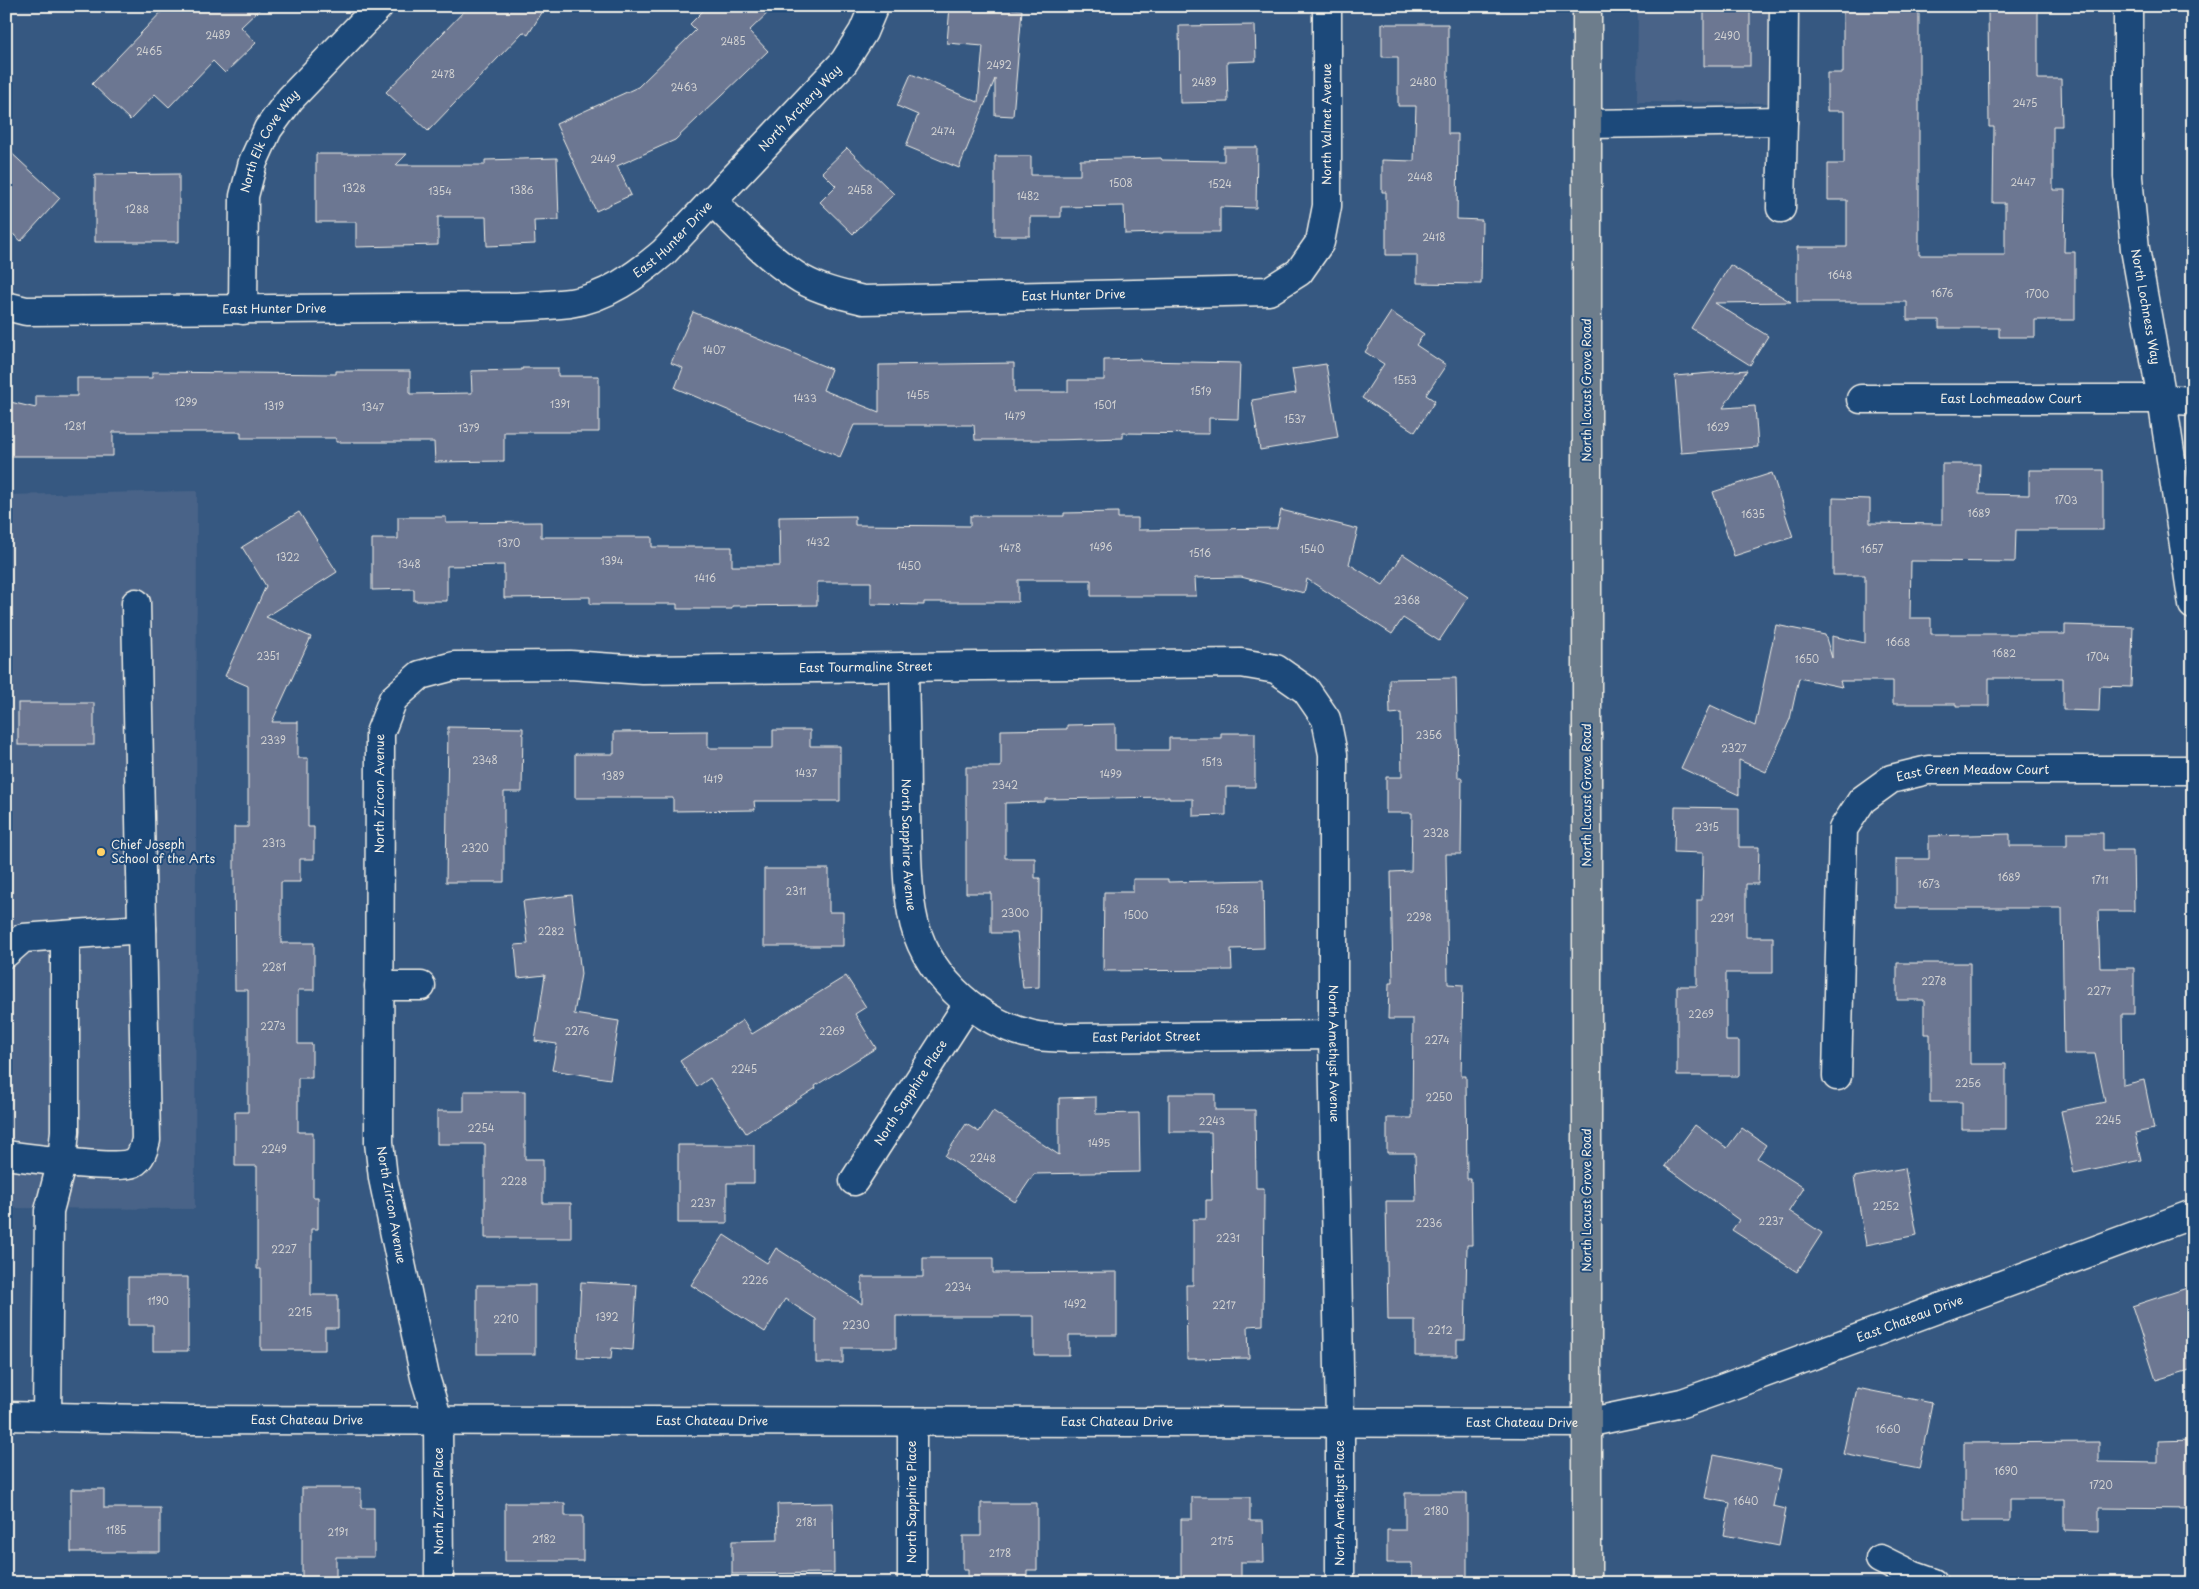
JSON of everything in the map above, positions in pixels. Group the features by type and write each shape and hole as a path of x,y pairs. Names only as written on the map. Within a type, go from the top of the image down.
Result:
{"main road":[{"name":"North Locust Grove Road","path":"1586,6 1587,1583"}],"street":[{"name":"North Elk Cove Way","path":"243,310 244,196 252,162 268,129 290,99 379,6"},
{"name":"North Archery Way","path":"712,201 844,62 864,32 874,6"},
{"name":"North Valmet Avenue","path":"1320,242 1327,206 1327,6"},
{"path":"1781,208 1784,6"},
{"name":"North Lochness Way","path":"2128,6 2129,186 2135,249 2162,398 2193,605"},
{"path":"1587,124 1783,121"},
{"name":"East Hunter Drive","path":"6,306 26,311 243,310 516,307 572,303 606,292 636,275 664,252 712,201 767,254 796,276 828,291 863,300 1269,291 1299,272 1320,242"},
{"name":"East Lochmeadow Court","path":"1861,398 2162,398 2193,401"},
{"path":"6,1155 125,1165 135,1162 142,1154 146,1140 136,603"},
{"name":"East Tourmaline Street","path":"420,675 454,666 570,664 643,670 1241,662 1276,669 1306,690"},
{"name":"North Sapphire Avenue","path":"904,667 907,879 912,915 923,948 943,979 968,1004"},
{"name":"North Zircon Avenue","path":"420,675 393,699 380,733 379,1142 383,1178 425,1377 438,1420"},
{"name":"North Amethyst Avenue","path":"1306,690 1326,719 1333,754 1333,1035 1340,1423"},
{"name":"East Green Meadow Court","path":"1837,1076 1843,829 1862,800 1890,779 1928,770 2193,770"},
{"path":"6,953 23,938 142,929"},
{"path":"47,1416 49,1211 62,1161 65,1131 65,935"},
{"path":"379,986 421,986"},
{"name":"East Peridot Street","path":"968,1004 999,1023 1033,1035 1070,1038 1333,1035"},
{"name":"North Sapphire Place","path":"854,1181 968,1004"},
{"name":"East Chateau Drive","path":"6,1416 191,1420 1586,1423 1682,1403 1716,1392 2193,1214"},
{"name":"North Zircon Place","path":"438,1420 439,1583"},
{"name":"North Sapphire Place","path":"912,1422 912,1583"},
{"name":"North Amethyst Place","path":"1340,1423 1340,1583"},
{"path":"1880,1559 1914,1576 1934,1583"}],"shaded area":[{"path":"1638,6 1769,6 1768,103 1637,102"},
{"name":"Chief Joseph School of the Arts","path":"197,491 195,1209 6,1208 6,495"}],"building":[{"path":"167,6 263,6 241,27 256,43 225,73 213,61 169,107 155,94 130,120 92,84"},
{"path":"469,6 546,6 528,35 523,32 428,131 386,92"},
{"path":"708,6 775,6 749,31 768,51 675,140 617,166 631,195 596,211 556,124 638,87 696,30 690,24"},
{"path":"950,6 984,6 1022,10 1013,116 995,115 995,79 959,168 906,146 918,115 897,106 911,74 978,102 983,46 947,43"},
{"path":"1704,6 1750,6 1750,66 1704,66"},
{"path":"1843,6 1919,6 1919,255 2005,255 2005,203 1993,203 1994,127 1989,127 1988,6 2038,6 2038,79 2061,79 2062,126 2053,126 2053,190 2065,190 2064,252 2075,252 2075,320 2035,320 2035,337 1999,337 1999,328 1939,328 1939,320 1907,320 1907,302 1797,302 1797,247 1847,247 1847,200 1828,200 1828,164 1844,164 1844,111 1827,111 1827,73 1843,73"},
{"path":"1382,24 1448,24 1448,134 1458,134 1457,219 1482,220 1481,284 1417,283 1417,255 1386,255 1386,192 1382,192 1382,160 1414,161 1416,106 1398,106 1398,57 1382,57"},
{"path":"1255,25 1256,61 1227,62 1228,102 1180,103 1179,26"},
{"path":"1224,147 1257,147 1256,208 1220,207 1220,232 1125,234 1124,206 1061,207 1061,217 1030,217 1030,236 995,236 995,156 1031,156 1031,175 1080,175 1080,160 1161,158 1162,160 1224,161"},
{"path":"6,148 60,198 21,241 6,228"},
{"path":"847,148 894,194 853,234 820,202 836,186 822,172"},
{"path":"316,154 407,154 396,165 485,165 485,160 557,158 559,220 534,221 535,244 487,246 486,217 438,217 438,245 356,247 356,222 316,222"},
{"path":"179,174 179,242 95,242 95,175"},
{"path":"1730,265 1791,302 1715,303 1768,336 1750,365 1691,328"},
{"path":"693,312 831,369 823,390 879,412 879,365 1014,363 1014,392 1068,392 1068,380 1104,380 1104,360 1141,359 1141,361 1240,363 1238,419 1209,418 1209,434 1123,433 1123,438 1056,440 975,440 974,425 854,425 840,457 675,388 683,368 671,363"},
{"path":"1391,312 1424,334 1416,345 1446,365 1426,395 1435,401 1415,432 1362,398 1384,364 1365,352"},
{"path":"1326,364 1338,437 1260,450 1252,400 1296,393 1292,369"},
{"path":"522,368 558,368 558,376 599,376 599,432 504,432 504,461 435,462 434,442 336,442 336,438 241,438 241,432 113,432 113,456 6,456 6,401 36,408 36,396 77,396 77,378 152,378 152,372 336,374 336,371 410,371 410,394 472,393 471,371 522,370"},
{"path":"1747,370 1723,408 1755,406 1758,447 1681,453 1675,376"},
{"path":"1942,464 1980,464 1979,494 2029,495 2029,470 2103,470 2103,530 2016,530 2015,562 1911,561 1910,618 1931,618 1931,634 2065,634 2065,625 2133,627 2131,687 2100,686 2099,711 2063,710 2063,678 1989,678 1989,706 1956,706 1956,704 1893,704 1893,681 1840,681 1842,687 1799,678 1790,719 1766,772 1739,760 1739,795 1681,768 1710,705 1755,726 1776,625 1825,635 1832,658 1832,636 1865,643 1865,575 1833,575 1833,498 1870,499 1870,523 1942,524"},
{"path":"1772,473 1793,537 1734,556 1713,492"},
{"path":"1281,510 1358,529 1349,564 1383,585 1403,554 1468,597 1439,641 1403,618 1392,634 1307,579 1304,593 1241,577 1195,578 1196,596 1091,596 1091,580 1018,580 1018,602 924,602 924,605 871,604 871,582 817,582 817,605 732,606 732,609 677,609 677,604 590,604 590,597 504,598 504,565 447,566 447,601 414,601 414,589 372,590 372,539 398,539 398,517 446,517 446,523 541,522 541,537 652,537 652,547 732,547 732,566 780,566 779,517 855,516 855,525 970,526 970,516 1064,516 1064,513 1118,512 1118,518 1138,518 1138,530 1277,528"},
{"path":"299,512 337,572 266,617 311,637 272,722 298,722 298,758 308,758 308,827 314,827 314,859 300,859 300,882 281,882 281,943 314,943 314,990 298,990 298,1044 312,1044 312,1078 298,1078 298,1132 313,1132 313,1197 318,1197 318,1229 311,1229 311,1295 338,1295 338,1328 325,1328 325,1350 261,1350 261,1269 257,1269 257,1166 235,1166 235,1112 248,1112 248,990 235,990 234,827 248,827 248,686 225,676 266,586 242,547"},
{"path":"1456,678 1458,778 1462,778 1461,854 1446,854 1448,984 1463,985 1461,1076 1466,1076 1467,1179 1471,1179 1472,1245 1467,1245 1465,1340 1457,1340 1457,1356 1415,1356 1415,1320 1388,1320 1386,1201 1416,1201 1415,1153 1387,1153 1387,1118 1412,1118 1413,1019 1388,1019 1389,983 1393,983 1391,872 1411,871 1412,813 1386,813 1386,777 1402,777 1401,713 1390,714 1389,679"},
{"path":"18,703 94,703 94,745 18,745"},
{"path":"1115,724 1115,750 1169,750 1169,738 1221,738 1221,733 1255,733 1255,787 1226,787 1226,815 1193,816 1193,799 1169,799 1169,797 1045,799 1045,802 1005,803 1005,858 1035,858 1035,878 1040,878 1039,987 1023,988 1017,933 991,933 991,893 966,893 966,767 1001,767 1001,730 1067,729 1067,725"},
{"path":"448,727 523,728 522,792 504,792 504,882 446,882"},
{"path":"773,730 810,730 810,746 840,746 840,801 754,801 755,810 673,811 673,798 575,798 575,754 614,754 614,732 708,731 708,748 773,748"},
{"path":"1675,807 1739,808 1739,847 1759,847 1758,884 1746,884 1746,937 1773,937 1773,973 1726,973 1726,1041 1739,1041 1739,1076 1677,1076 1677,986 1697,986 1697,900 1702,900 1703,853 1674,852"},
{"path":"2067,833 2103,833 2103,850 2133,850 2134,911 2098,911 2100,968 2134,968 2134,1014 2122,1014 2123,1085 2144,1080 2154,1129 2135,1133 2141,1160 2074,1174 2061,1111 2105,1102 2095,1054 2064,1054 2062,908 1896,908 1896,859 1929,859 1929,836 2010,834 2010,846 2067,846"},
{"path":"764,869 829,869 829,912 843,912 843,946 764,946"},
{"path":"1133,879 1168,879 1168,882 1263,880 1264,948 1231,949 1232,970 1103,971 1104,892 1133,892"},
{"path":"572,895 581,974 574,1014 619,1021 610,1079 552,1070 557,1044 535,1041 545,975 518,978 515,945 528,944 523,901"},
{"path":"1897,963 1970,963 1970,1064 2006,1064 2006,1129 1962,1129 1962,1102 1930,1102 1930,1034 1924,1034 1924,1000 1897,1000"},
{"path":"846,976 866,1007 855,1014 876,1048 815,1086 816,1088 746,1133 710,1078 697,1087 680,1061 743,1020 752,1034"},
{"path":"464,1091 525,1091 525,1159 543,1159 543,1203 571,1203 571,1238 485,1238 485,1144 437,1144 437,1111 464,1111"},
{"path":"1169,1094 1215,1094 1215,1110 1255,1110 1256,1188 1264,1188 1263,1325 1248,1326 1249,1358 1187,1359 1186,1285 1193,1285 1193,1219 1206,1219 1206,1200 1212,1200 1211,1132 1169,1132"},
{"path":"1096,1097 1096,1114 1139,1113 1140,1172 1034,1174 1015,1202 945,1156 966,1124 979,1132 993,1111 1059,1155 1059,1098"},
{"path":"1695,1125 1727,1148 1742,1128 1766,1145 1757,1158 1804,1188 1789,1211 1822,1233 1797,1272 1732,1230 1739,1220 1665,1166"},
{"path":"678,1145 754,1145 754,1183 727,1183 727,1223 678,1223"},
{"path":"1905,1168 1917,1235 1866,1245 1854,1177"},
{"path":"724,1235 767,1263 776,1248 862,1304 862,1277 923,1277 923,1258 993,1258 993,1273 1117,1272 1117,1335 1069,1335 1069,1355 1034,1355 1034,1316 896,1316 896,1348 843,1348 843,1363 816,1363 816,1319 785,1299 765,1332 691,1285"},
{"path":"128,1277 188,1277 188,1351 153,1351 153,1325 128,1325"},
{"path":"581,1282 637,1285 633,1350 612,1348 611,1359 577,1358"},
{"path":"477,1285 535,1285 535,1354 477,1354"},
{"path":"2193,1286 2193,1369 2156,1380 2132,1306"},
{"path":"1857,1388 1932,1403 1919,1469 1843,1454"},
{"path":"2193,1440 2193,1509 2099,1508 2099,1531 2064,1530 2064,1499 2010,1499 2010,1521 1964,1521 1964,1443 2099,1442 2099,1462 2158,1463 2158,1441"},
{"path":"1714,1455 1781,1469 1773,1506 1786,1509 1779,1546 1724,1535 1730,1503 1705,1498"},
{"path":"302,1488 361,1488 361,1508 374,1508 374,1557 336,1557 336,1583 302,1583"},
{"path":"71,1489 104,1489 104,1508 160,1508 160,1552 71,1552"},
{"path":"1405,1493 1467,1493 1467,1583 1412,1583 1412,1563 1387,1563 1387,1530 1405,1530"},
{"path":"1192,1497 1250,1497 1250,1521 1263,1521 1264,1562 1241,1562 1241,1583 1181,1583 1181,1519 1192,1519"},
{"path":"505,1503 565,1503 565,1516 583,1516 583,1561 505,1561"},
{"path":"833,1503 834,1573 732,1574 732,1541 778,1540 777,1504"},
{"path":"981,1503 1037,1503 1037,1570 1027,1570 1027,1583 968,1583 968,1570 963,1570 963,1536 981,1536"}],"place":[{"name":"Chief Joseph School of the Arts","path":"101,852"}]}
